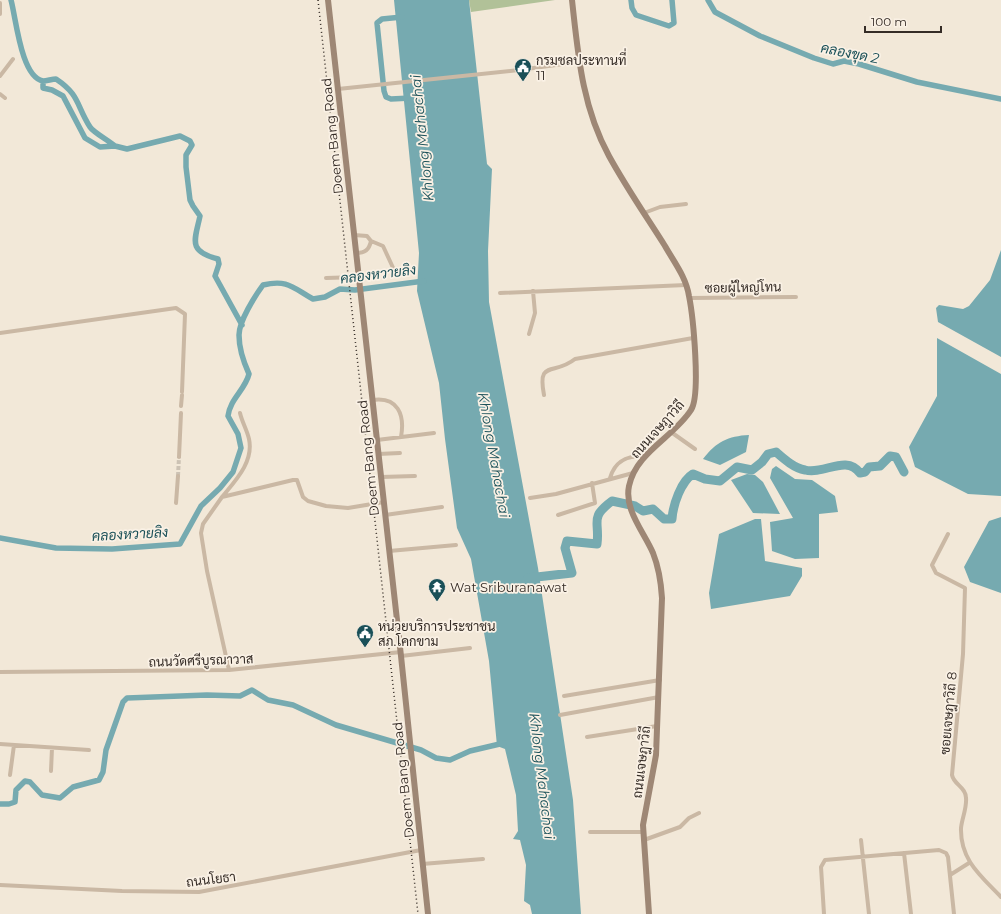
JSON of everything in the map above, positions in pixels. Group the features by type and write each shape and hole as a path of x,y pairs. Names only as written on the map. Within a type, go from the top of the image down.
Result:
{"street":[{"name":"Doem Bang Road","path":"328,0 410,734 428,914"},
{"name":"ถนนเจษฎาวิถี","path":"572,0 578,62 586,98 600,138 683,276 690,298 694,338 696,393 694,402 688,414 646,456 633,473 630,484 629,497 631,508 653,554 661,577 662,598 660,680 654,769 644,818 649,914"},
{"path":"0,3 0,14"},
{"path":"0,76 13,59"},
{"path":"338,89 519,70 578,62"},
{"path":"0,94 5,98"},
{"path":"644,213 667,206 686,204"},
{"path":"354,235 368,236 371,241 383,246 395,272"},
{"path":"356,252 362,253 367,250 371,241"},
{"path":"326,278 358,277"},
{"path":"500,293 686,285"},
{"path":"529,334 535,313 533,291"},
{"name":"ซอยผู้ใหญ่โทน","path":"690,298 796,297"},
{"path":"0,333 176,308 185,314 181,406"},
{"path":"544,395 541,380 543,374 546,371 565,366 575,359 694,338"},
{"path":"372,400 387,399 397,407 400,414 402,429 401,437"},
{"path":"179,457 181,413"},
{"path":"229,670 216,614 201,533 203,524 208,515 242,472 247,462 249,440 240,413"},
{"path":"670,432 695,448"},
{"path":"377,440 434,433"},
{"path":"378,454 400,453"},
{"path":"610,478 616,464 623,459 636,456 646,456"},
{"path":"530,498 556,494 610,478 633,473"},
{"path":"176,503 178,476"},
{"path":"381,477 415,476"},
{"path":"222,497 297,480 301,492 308,501 326,506 348,508 384,502"},
{"path":"558,515 595,503 592,484"},
{"path":"385,515 442,507"},
{"name":"ซอยเจษฎาวิถี 8","path":"948,534 932,565 936,573 965,588 963,654 952,775 953,780 965,792 966,798 961,828 962,843 969,863 1001,897"},
{"path":"389,551 456,545"},
{"name":"ถนนวัดศรีบูรณาวาส","path":"0,672 229,670 470,648"},
{"path":"564,696 660,680"},
{"path":"560,715 659,697"},
{"path":"587,737 657,726"},
{"path":"0,744 89,750"},
{"path":"10,775 14,745"},
{"path":"51,771 52,748"},
{"path":"644,840 680,827 689,818 699,813"},
{"path":"590,832 644,832"},
{"path":"861,840 869,914"},
{"name":"ถนนโยธา","path":"0,885 122,891 199,892 421,850"},
{"path":"824,914 821,870 822,863 825,860 943,850 948,857 954,914"},
{"path":"904,853 911,914"},
{"path":"422,864 483,859"},
{"path":"950,875 969,863"}],"green space":[{"path":"469,0 555,0 471,12"}],"water":[{"name":"Khlong Mahachai","path":"394,0 469,0 487,164 492,169 488,251 489,302 538,568 573,800 581,914 532,914 530,905 524,901 526,865 520,840 513,839 518,831 516,795 505,749 497,746 489,661 471,559 457,528 439,383 417,291 419,253"},
{"path":"1001,250 1001,357 938,322 936,308 939,305 963,309 969,306 990,280"},
{"path":"937,338 1001,374 1001,496 968,494 915,467 909,447 937,396"},
{"path":"749,435 746,452 720,465 703,459 713,448 723,441"},
{"path":"776,466 795,479 812,480 835,496 838,512 819,514 819,558 795,559 772,551 770,522 793,518 770,478 772,469"},
{"path":"747,474 755,475 763,482 780,514 753,513 731,480"},
{"path":"1001,517 1001,593 970,582 964,567 989,521"},
{"path":"755,519 761,519 765,561 802,568 802,576 790,596 711,609 709,593 719,534"}],"waterway":[{"path":"11,0 21,46 29,69 36,77 43,81 56,79 64,85 74,95 90,127 115,146"},
{"name":"คลองขุด 2","path":"631,0 632,8 636,15 669,26 674,23 672,0"},
{"name":"คลองขุด 2","path":"708,0 715,12 760,36 814,58 833,64 844,61 859,64 917,82 1001,99"},
{"name":"Khlong Mahachai","path":"402,17 382,19 377,23 384,91 386,97 391,99 411,98"},
{"path":"43,81 43,88 52,90 63,96 85,138 100,147 115,146 127,149 180,136 190,141 192,145 186,155 186,167 190,200 200,216 195,238 197,248 208,256 218,259 219,264 215,276 242,325"},
{"name":"คลองหวายลิง","path":"0,538 56,548 112,549 180,544 201,506 220,488 233,472 241,448 238,434 228,416 234,399 244,385 249,374 241,350 239,340 240,329 248,309 263,285 272,283 285,284 313,299 325,297 340,289 355,290 424,281"},
{"path":"528,578 572,573 565,548 567,541 597,544 598,516 600,512 612,501 635,506 643,511 653,509 664,519 672,519 678,494 685,482 693,474 705,479 720,481 737,467 752,470 762,462 768,454 776,452 801,469 812,471 834,466 848,465 860,473 865,472 869,467 880,466 890,456 896,457 904,472"},
{"path":"0,804 15,802 16,790 25,781 30,782 42,795 60,798 73,787 99,780 103,772 106,750 123,702 127,698 207,695 240,696 252,690 268,700 293,705 336,725 421,750 436,758 450,760 470,751 504,743"}],"tunnel":[{"path":"178,476 179,457"}],"railway":[{"path":"318,0 418,914"}],"place":[{"name":"กรมชลประทานที่ 11","path":"523,82"},
{"name":"Wat Sriburanawat","path":"437,602"},
{"name":"หน่วยบริการประชาชน สภ.โคกขาม","path":"365,648"}]}
